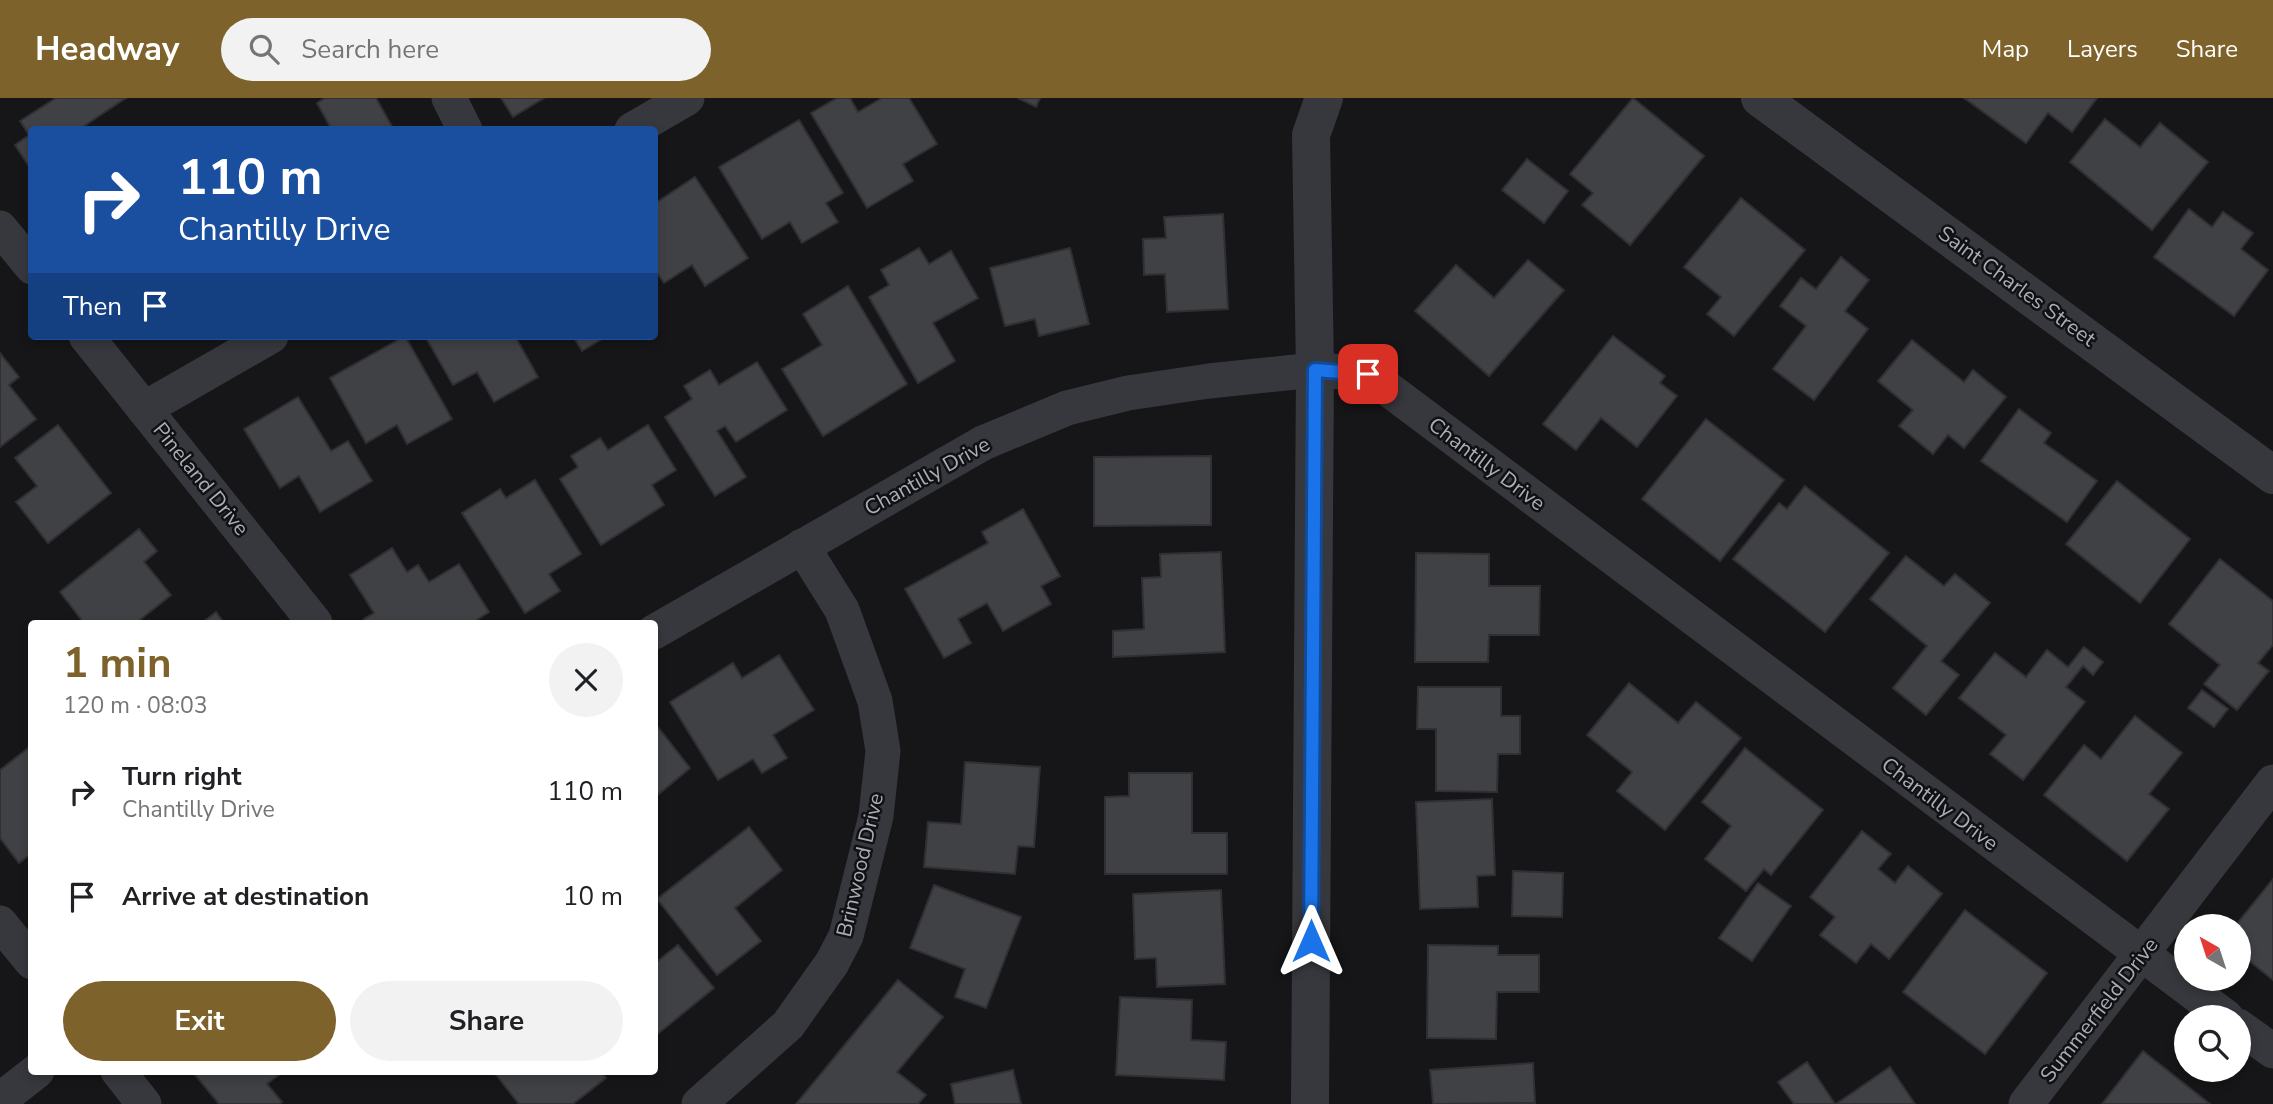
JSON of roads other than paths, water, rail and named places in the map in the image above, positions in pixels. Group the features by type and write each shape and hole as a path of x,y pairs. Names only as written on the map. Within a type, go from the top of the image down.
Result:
{"street":[{"path":"449,98 464,126"},
{"path":"639,126 687,98"},
{"path":"1310,1104 1315,370 1311,135 1324,98"},
{"name":"Saint Charles Street","path":"1760,98 2273,475"},
{"path":"0,228 28,262"},
{"name":"Pineland Drive","path":"89,340 313,620"},
{"path":"144,408 264,340"},
{"name":"Chantilly Drive","path":"658,630 983,443 1067,408 1128,393 1209,381 1315,370 1368,374 2209,1005"},
{"name":"Brinwood Drive","path":"699,1104 788,1025 832,963 846,936 876,816 883,751 875,701 842,610 802,546"},
{"name":"Summerfield Drive","path":"2026,1104 2273,782"},
{"path":"0,923 28,957"},
{"path":"2251,1035 2273,1051"},
{"path":"0,1100 32,1075"},
{"path":"121,1075 144,1104"}]}
